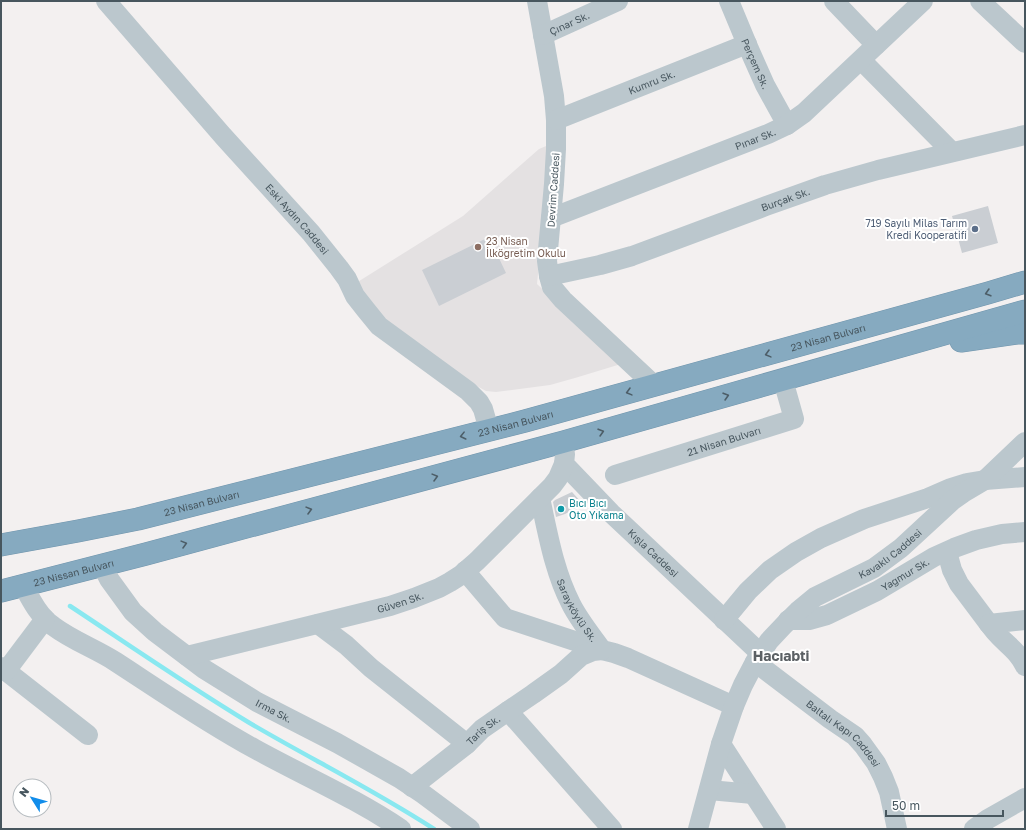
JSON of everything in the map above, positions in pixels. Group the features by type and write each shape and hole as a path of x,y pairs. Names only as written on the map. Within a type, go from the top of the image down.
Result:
{"highway":[{"name":"23 Nisan Bulvarı","path":"1,545 138,518 489,430 1025,282"},
{"path":"563,442 1025,311"},
{"path":"869,355 1025,333"},
{"name":"23 Nissan Bulvarı","path":"1,591 146,554 563,442"},
{"path":"1,598 23,585"}],"street":[{"name":"Eski Aydın Caddesi","path":"106,1 223,136 323,247 347,279 355,296 379,326 468,391 482,408 489,430"},
{"name":"Devrim Caddesi","path":"537,1 554,96 556,120 552,218 547,261 552,287 563,300 654,385"},
{"name":"Çınar Sk.","path":"543,35 618,1"},
{"name":"Perçem Sk.","path":"729,1 746,44 765,85 787,125"},
{"path":"834,1 876,45"},
{"name":"Pınar Sk.","path":"552,218 768,134 787,125 804,113 923,1"},
{"path":"980,1 1025,43"},
{"name":"Kumru Sk.","path":"556,120 746,44"},
{"path":"860,60 952,152"},
{"name":"Burçak Sk.","path":"549,276 600,265 632,256 825,185 878,170 1025,135"},
{"name":"21 Nisan Bulvarı","path":"615,475 794,419 783,380"},
{"path":"563,442 565,454 564,464"},
{"name":"Kavaklı Caddesi","path":"758,658 769,641 788,620 815,597 874,568 888,558 953,500 986,480 1025,442"},
{"name":"Güven Sk.","path":"187,656 390,606 414,598 450,582 477,561 552,486 558,478 564,464"},
{"name":"Kışla Caddesi","path":"564,464 611,513 724,620 758,658"},
{"path":"724,620 748,591 770,570 796,552 821,538 864,519 928,498 967,483 1025,477"},
{"name":"Sarayköylü Sk.","path":"540,498 556,567 564,588 572,606 602,650 628,658 734,706"},
{"name":"Yağmur Sk.","path":"788,620 809,620 827,615 877,591 934,557 954,548 976,540 1002,534 1025,532"},
{"path":"947,552 952,570 959,584 988,624 1012,647 1021,658 1025,666"},
{"name":"Irma Sk.","path":"102,565 112,584 133,612 155,632 204,669 257,702 369,760 399,778 470,829"},
{"path":"465,571 505,618 602,650"},
{"path":"23,585 33,604 45,619 53,626 112,660 233,737 365,807 401,829"},
{"path":"45,619 4,669 88,735"},
{"path":"988,624 1025,620"},
{"name":"Tariş Sk.","path":"318,624 346,645 371,668 467,744 482,729 508,711 612,829"},
{"path":"508,711 562,674 581,656 593,651 602,650"},
{"path":"698,829 721,744 734,706 743,685 758,658"},
{"name":"Baltalı Kapı Caddesi","path":"758,658 830,719 855,736 863,745 879,770 889,792 897,829"},
{"path":"412,786 467,744"},
{"path":"721,744 776,829"},
{"path":"709,790 753,794"},
{"path":"974,829 988,819 1025,798"}],"shaded area":[{"name":"23 Nisan İlköğretim Okulu","path":"551,144 537,284 621,364 550,385 496,392 486,391 475,385 379,314 356,283 463,216 539,149"}],"building":[{"name":"719 Sayılı Milas Tarım Kredi Kooperatifi","path":"988,206 998,243 962,253 952,216"},
{"path":"489,237 506,273 439,306 422,270"},
{"name":"Bıcı Bıcı Oto Yıkama","path":"572,492 583,504 565,514 556,517 553,502"}],"waterway":[{"path":"70,606 225,708 434,829"}],"place":[{"name":"719 Sayılı Milas Tarım Kredi Kooperatifi","path":"975,229"},
{"name":"23 Nisan İlköğretim Okulu","path":"478,247"},
{"name":"Bıcı Bıcı Oto Yıkama","path":"561,509"}],"district":[{"name":"Hacıabti","path":"781,655"}]}
